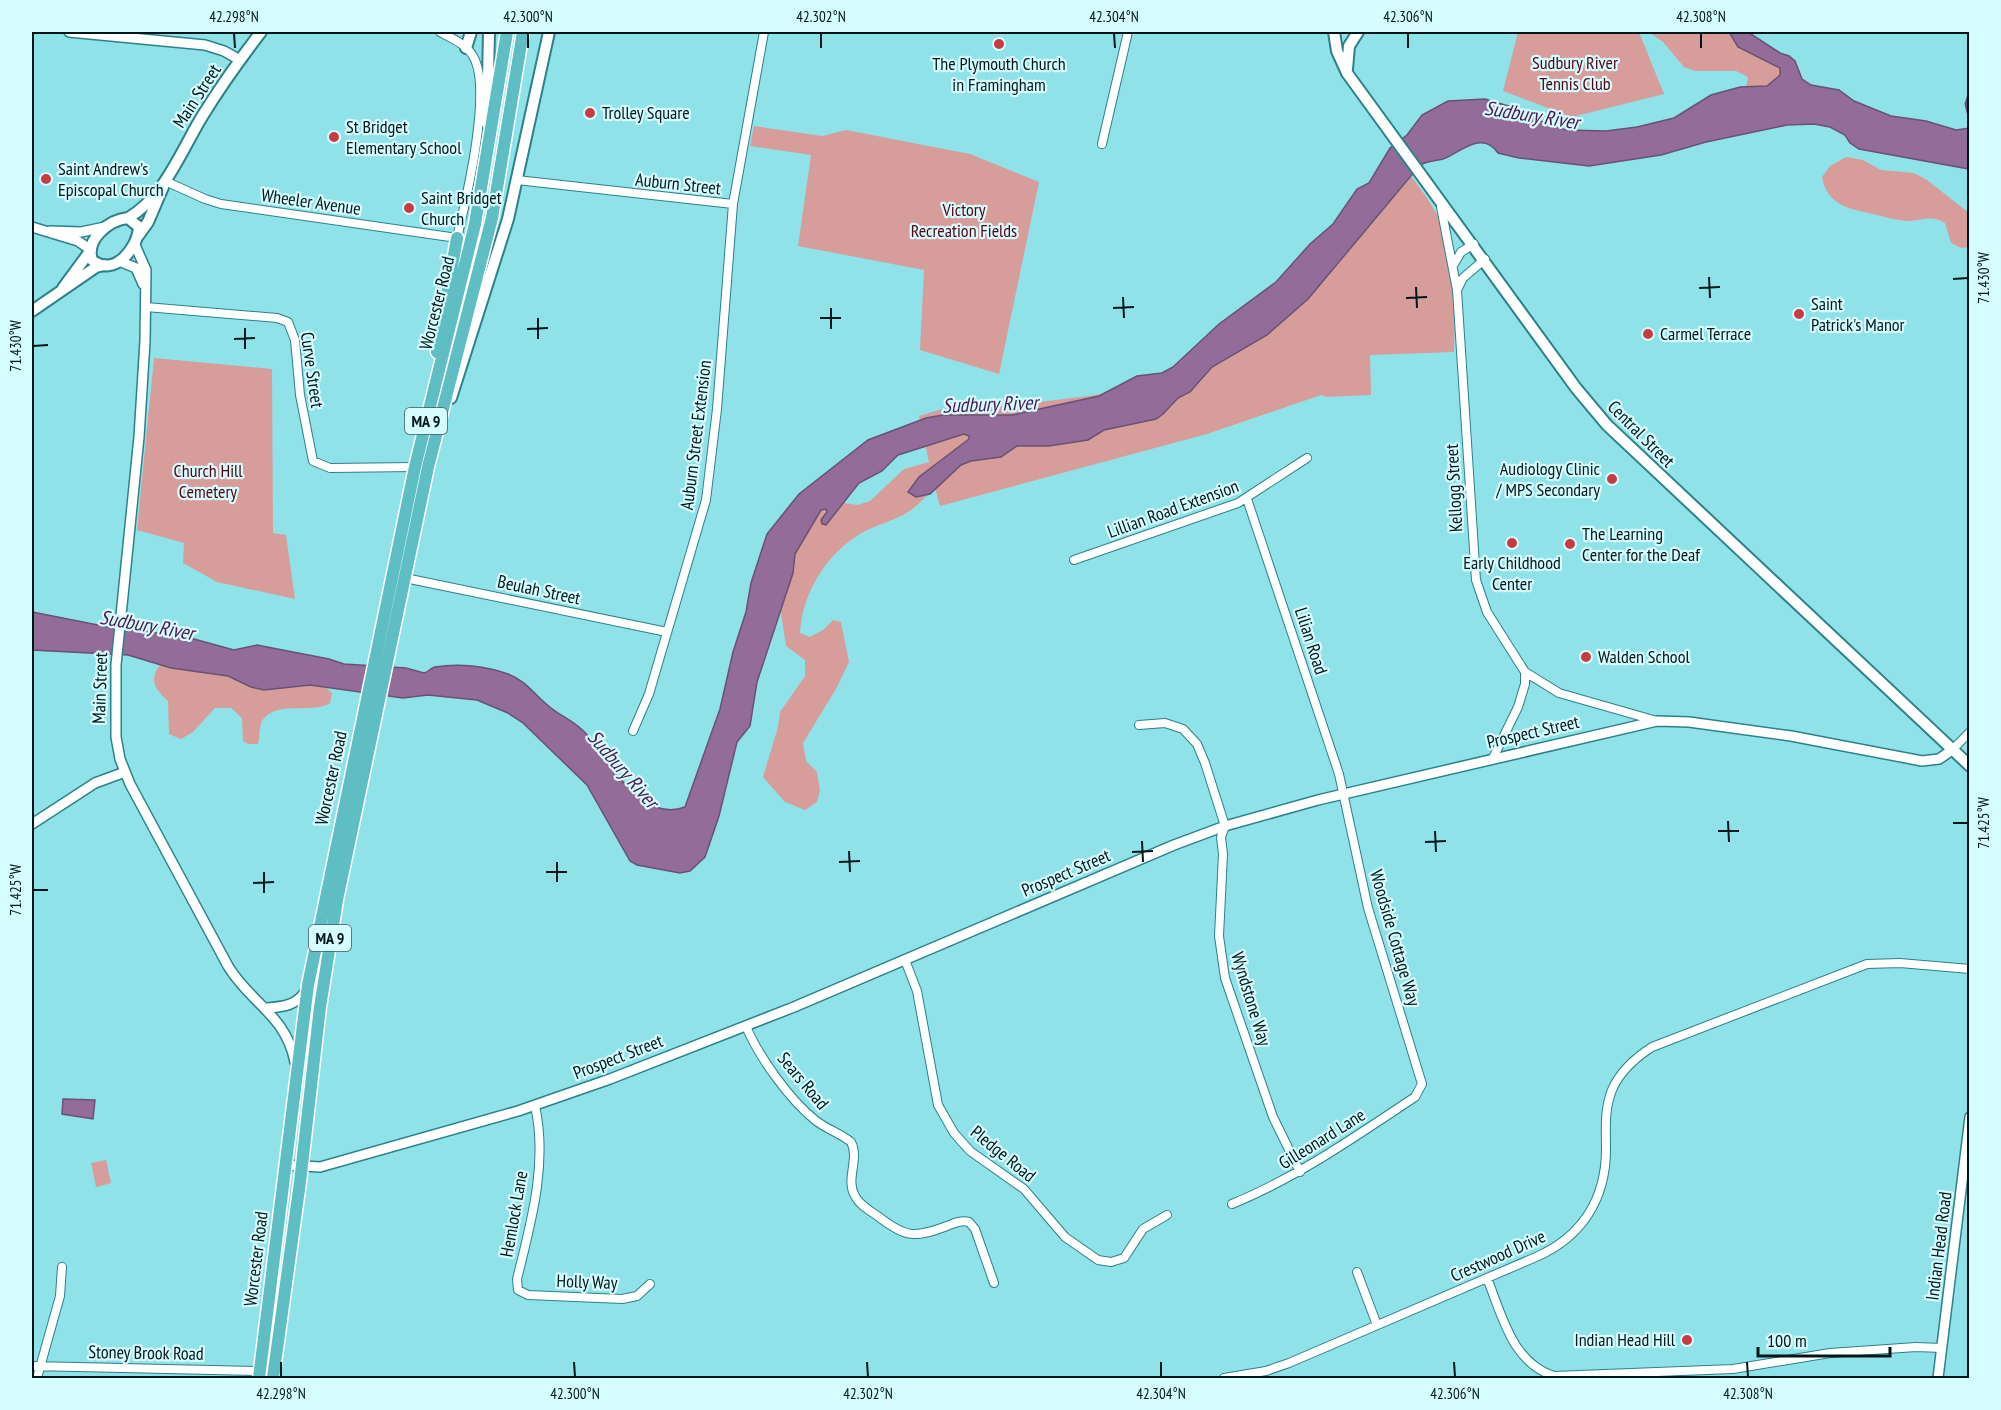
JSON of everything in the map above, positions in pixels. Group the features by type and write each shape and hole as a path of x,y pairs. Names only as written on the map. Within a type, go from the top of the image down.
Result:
{"highway":[{"name":"Worcester Road","path":"260,1375 308,985 370,711 415,467 481,192 507,32"},
{"name":"Worcester Road","path":"382,652 405,578 428,467 492,218 524,32"},
{"path":"430,405 443,309 457,238"},
{"name":"Worcester Road","path":"273,1378 328,955 370,711"}],"main road":[{"name":"Main Street","path":"105,227 119,219 128,218 146,206 165,181 240,60 261,32"},
{"path":"466,48 471,32"},
{"name":"Worcester Road","path":"481,192 487,121 489,32"},
{"name":"Worcester Road","path":"428,467 504,234 549,32"},
{"name":"Central Street","path":"1334,32 1337,51 1347,73 1485,259 1576,388 1620,439 1970,766"},
{"path":"1347,73 1349,46 1358,32"},
{"name":"Main Street","path":"136,240 159,200 165,181"},
{"path":"32,311 96,267 119,261 136,240 139,227 128,218"},
{"path":"62,291 105,227"},
{"path":"91,250 92,260 104,265"}],"street":[{"path":"69,32 118,34 205,45 224,51 240,60"},
{"path":"440,32 466,48"},
{"name":"Auburn Street","path":"517,180 733,204 764,32"},
{"path":"1102,144 1128,32"},
{"name":"Worcester Road","path":"457,238 479,115 478,72 474,58 466,48"},
{"name":"Wheeler Avenue","path":"165,181 221,204 457,238"},
{"name":"Kellogg Street","path":"1437,194 1457,290 1475,573 1487,612 1525,672 1559,693 1657,721"},
{"name":"Auburn Street Extension","path":"633,732 646,704 707,494 733,204"},
{"path":"32,227 86,245 91,250"},
{"path":"48,231 81,232 105,227"},
{"name":"Main Street","path":"136,240 146,270 146,307 141,407 116,665 116,737 124,772 234,977 267,1008 289,1041 296,1068"},
{"path":"1453,266 1461,252 1474,244"},
{"path":"1457,290 1463,278 1485,259"},
{"path":"119,261 136,268 146,290"},
{"name":"Curve Street","path":"146,307 277,318 288,322 295,340 300,395 313,461 330,468 415,467"},
{"name":"Lillian Road Extension","path":"1074,560 1247,499 1307,458"},
{"name":"Lilian Road","path":"1247,499 1344,794"},
{"name":"Beulah Street","path":"405,578 667,632"},
{"path":"1493,758 1518,707 1525,684 1525,672"},
{"name":"Prospect Street","path":"286,1165 320,1167 535,1106 746,1026 1150,854 1225,826 1344,794 1657,721 1689,722 1791,736 1922,761 1939,759 1952,750"},
{"path":"1139,724 1174,725 1190,735 1201,753 1225,826"},
{"path":"1952,750 1970,732"},
{"path":"32,824 95,783 124,772"},
{"name":"Woodside Cottage Way","path":"1344,794 1368,908 1421,1073 1421,1089"},
{"name":"Wyndstone Way","path":"1225,826 1221,837 1223,854 1219,924 1222,967 1273,1117 1300,1172"},
{"name":"Pledge Road","path":"905,960 917,991 938,1105 954,1133 970,1151 1024,1189 1065,1236 1098,1260 1111,1262 1124,1258 1143,1229 1167,1215"},
{"name":"Crestwood Drive","path":"1224,1378 1277,1367 1557,1247 1573,1235 1587,1218 1603,1179 1606,1116 1612,1089 1629,1064 1652,1047 1867,964 1888,963 1970,969"},
{"path":"267,1008 288,1005 297,1001 308,985"},
{"name":"Sears Road","path":"746,1026 759,1050 796,1101 822,1125 851,1142 854,1151 852,1187 861,1204 893,1229 906,1234 924,1234 959,1221 969,1222 977,1234 994,1283"},
{"name":"Gilleonard Lane","path":"1232,1204 1300,1172 1415,1097 1421,1089"},
{"name":"Hemlock Lane","path":"518,1290 517,1279 536,1196 539,1131 535,1106"},
{"name":"Indian Head Road","path":"1938,1378 1970,1117"},
{"path":"36,1378 35,1366 60,1296 62,1267"},
{"path":"1357,1272 1377,1325"},
{"path":"1487,1278 1510,1336 1522,1355 1535,1368 1554,1376 1733,1369 1830,1353 1916,1347 1942,1348"},
{"name":"Holly Way","path":"518,1290 528,1295 622,1299 637,1296 650,1284"},
{"name":"Stoney Brook Road","path":"35,1366 260,1375"}],"green space":[{"name":"Sudbury River Tennis Club","path":"1518,32 1639,32 1664,94 1572,117 1503,91"},
{"path":"1649,32 1707,34 1729,32 1738,47 1776,64 1780,68 1780,75 1767,86 1746,87 1748,77 1736,71 1695,71 1684,67 1663,42"},
{"name":"Victory Recreation Fields","path":"754,126 822,136 846,130 970,154 1039,182 999,374 920,350 924,270 798,246 811,155 750,146"},
{"path":"1391,151 1425,195 1442,226 1451,261 1453,280 1454,352 1370,355 1371,395 1326,397 1321,395 1207,434 940,506 935,488 905,514 860,534 848,542 818,576 805,604 800,633 810,637 823,630 833,620 841,622 849,662 836,689 803,743 806,761 817,772 820,790 817,802 805,810 785,802 763,777 778,727 780,712 805,676 805,660 786,646 780,607 793,573 795,554 821,509 837,502 858,505 870,501 904,469 929,462 919,416 942,409 1009,406 1112,393 1159,378 1338,245"},
{"path":"1846,157 1863,160 1881,170 1914,173 1927,180 1969,213 1969,247 1961,248 1951,243 1945,223 1940,221 1932,219 1896,220 1856,210 1834,200 1822,177 1830,166"},
{"name":"Church Hill Cemetery","path":"154,358 272,369 273,533 286,535 295,599 217,582 183,563 184,543 137,530"},
{"path":"161,664 216,673 264,690 310,685 325,687 332,693 330,703 314,708 285,709 268,714 261,723 258,744 248,744 243,741 242,718 231,708 215,708 193,732 181,739 169,734 168,701 155,684 155,675"},
{"path":"106,1160 111,1183 96,1187 91,1163"}],"shaded area":[{"path":"1729,32 1748,32 1780,53 1789,56 1795,61 1802,79 1811,85 1839,90 1854,101 1891,116 1926,121 1956,130 1969,128 1969,169 1859,149 1850,143 1845,135 1830,127 1814,124 1787,125 1706,142 1661,155 1589,166 1519,158 1498,153 1492,146 1485,143 1470,145 1443,159 1420,165 1308,299 1267,335 1212,367 1190,392 1178,398 1156,419 1104,430 1088,440 1049,446 1017,446 1001,457 971,461 961,465 930,494 916,497 908,492 919,477 969,439 969,436 964,434 898,455 882,471 859,483 826,525 822,524 821,520 827,512 826,509 821,510 795,554 793,573 757,682 750,726 737,742 719,816 705,857 690,871 680,873 637,865 630,861 587,785 523,723 508,713 477,700 428,695 403,698 310,685 264,690 251,687 228,676 171,668 128,655 32,650 32,612 108,627 183,636 234,650 257,645 344,664 406,668 424,673 444,666 463,665 491,669 515,677 551,708 580,728 628,788 641,799 669,810 685,807 720,709 733,652 746,612 751,583 767,534 799,494 868,440 926,418 943,415 1012,415 1099,396 1137,376 1162,373 1173,367 1219,324 1276,282 1310,244 1333,224 1357,189 1369,183 1390,148 1407,135 1422,115 1448,101 1485,99 1515,108 1551,126 1567,130 1606,131 1637,127 1674,118 1711,95 1740,87 1767,86 1780,75 1780,68 1738,47"},
{"path":"63,1099 95,1100 93,1119 62,1114"}],"waterway":[{"path":"1970,91 1966,104 1970,121"}],"place":[{"name":"The Plymouth Church in Framingham","path":"999,44"},
{"name":"Trolley Square","path":"590,113"},
{"name":"St Bridget Elementary School","path":"334,137"},
{"name":"Saint Andrew's Episcopal Church","path":"46,179"},
{"name":"Saint Bridget Church","path":"409,208"},
{"name":"Saint Patrick's Manor","path":"1799,314"},
{"name":"Carmel Terrace","path":"1648,334"},
{"name":"Audiology Clinic / MPS Secondary","path":"1612,479"},
{"name":"Early Childhood Center","path":"1512,543"},
{"name":"The Learning Center for the Deaf","path":"1570,544"},
{"name":"Walden School","path":"1586,657"},
{"name":"Indian Head Hill","path":"1687,1340"}],"water label":[{"name":"Sudbury River","path":"1532,115"},
{"name":"Sudbury River","path":"990,404"},
{"name":"Sudbury River","path":"147,625"},
{"name":"Sudbury River","path":"623,769"}]}
